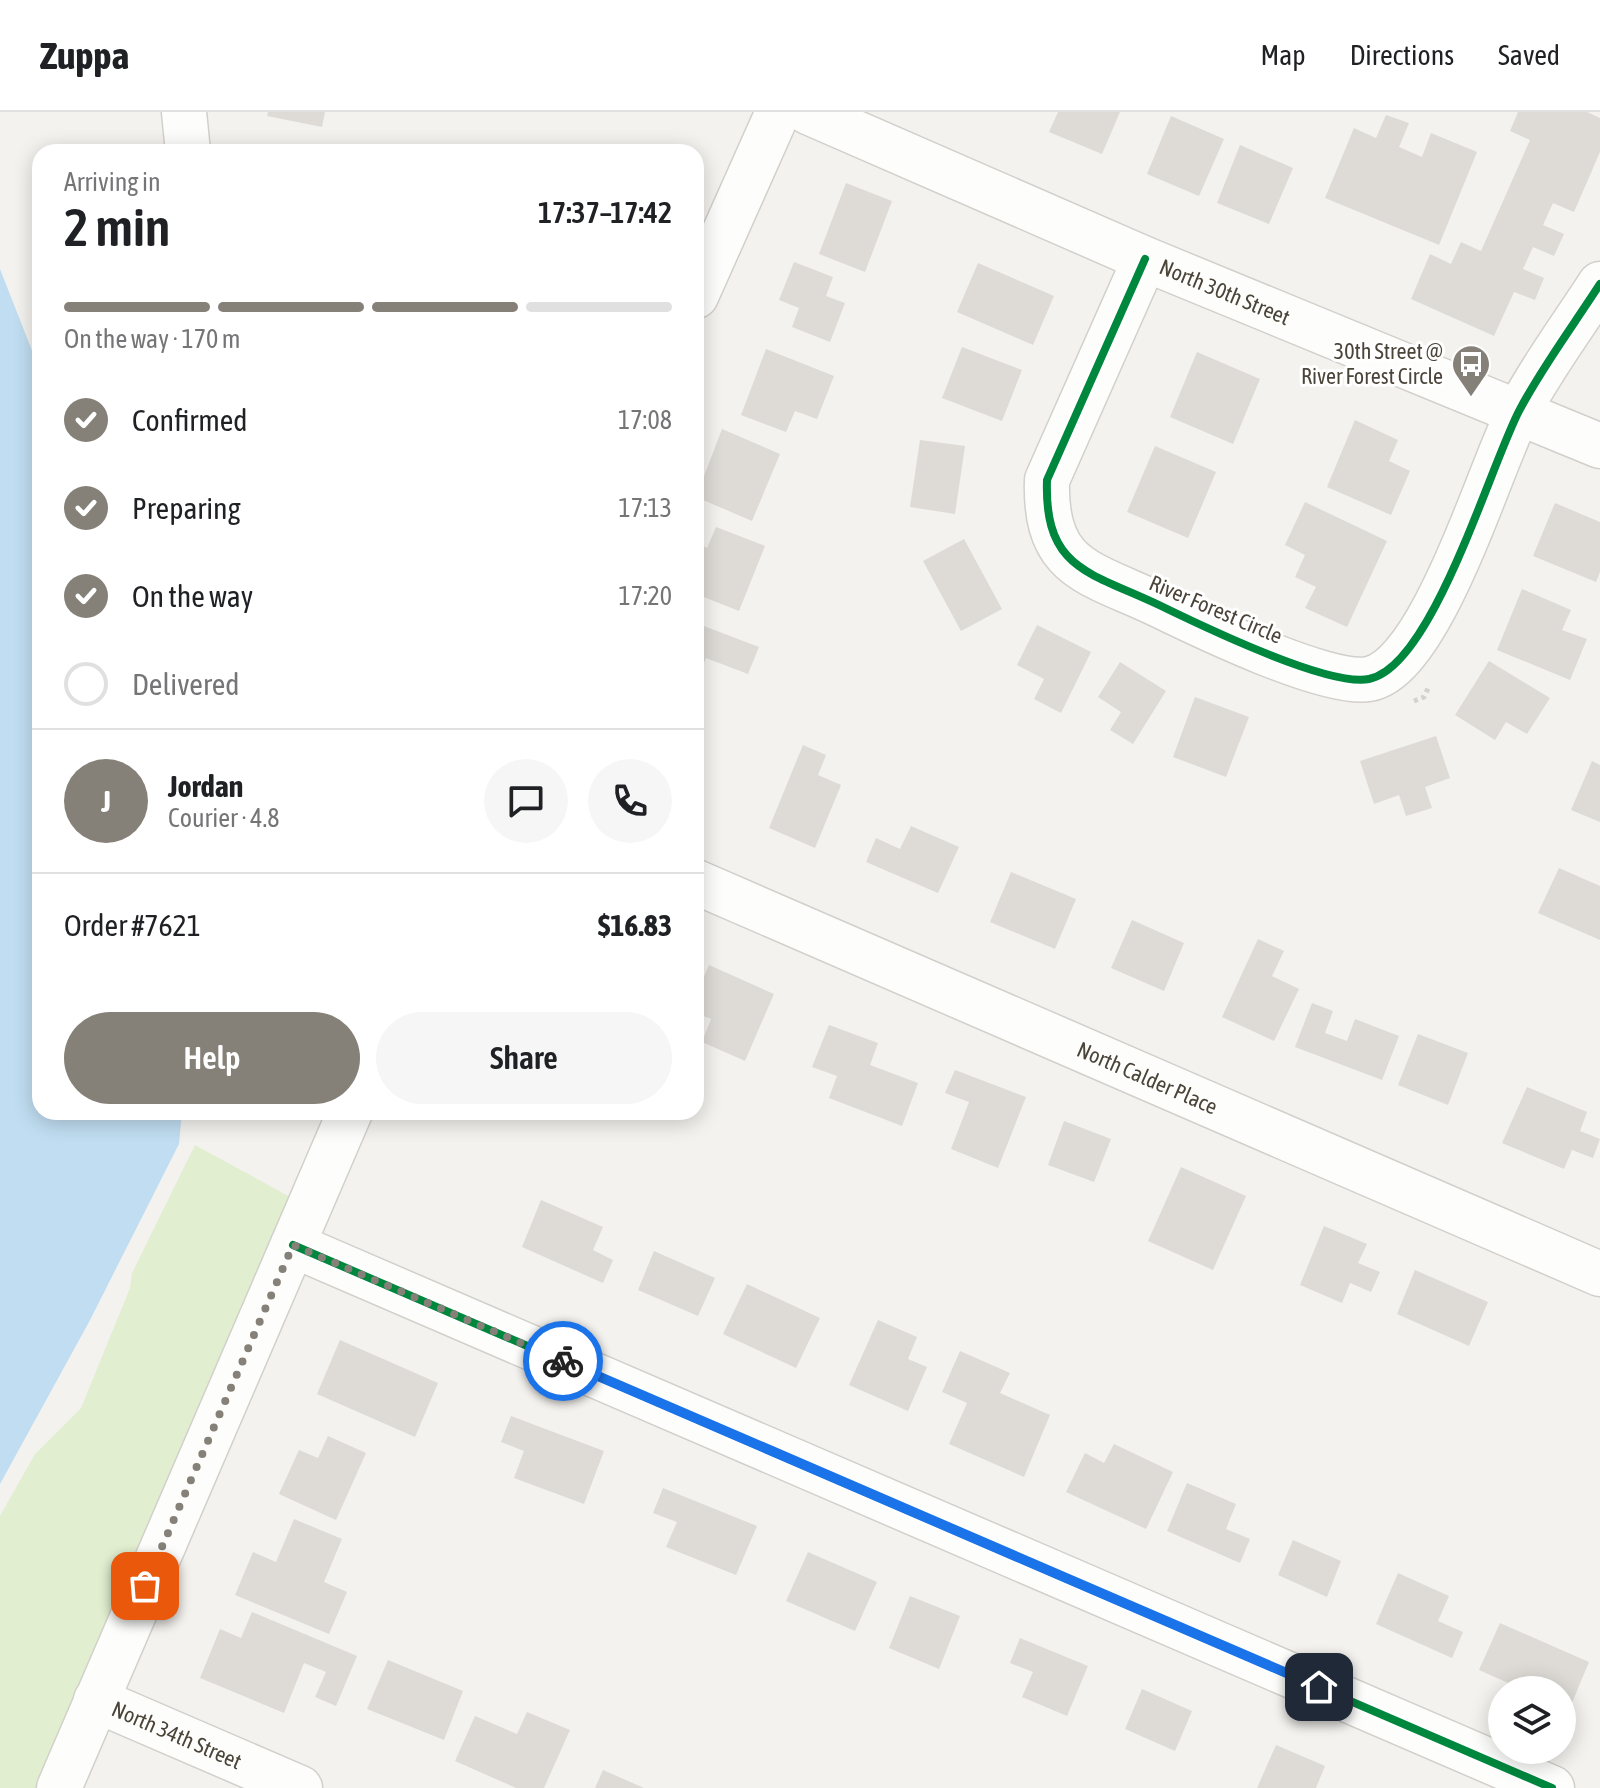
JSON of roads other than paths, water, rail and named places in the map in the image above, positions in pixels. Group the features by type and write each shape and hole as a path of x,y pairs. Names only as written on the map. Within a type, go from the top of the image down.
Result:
{"street":[{"path":"184,112 187,144"},
{"path":"704,278 778,112"},
{"name":"North 30th Street","path":"808,112 1145,259 1600,446"},
{"name":"River Forest Circle","path":"1145,259 1047,480 1046,511 1057,542 1070,563 1204,627 1333,676 1369,679 1399,664 1425,629 1518,413 1600,284"},
{"name":"North Calder Place","path":"704,885 1600,1274"},
{"path":"59,1788 347,1120"},
{"path":"293,1245 1552,1788"},
{"name":"North 34th Street","path":"96,1700 300,1788"}],"water":[{"path":"0,269 32,351 32,1120 181,1120 179,1144 89,1322 0,1484"}],"place":[{"name":"30th Street @ River Forest Circle","path":"1471,398"}]}
